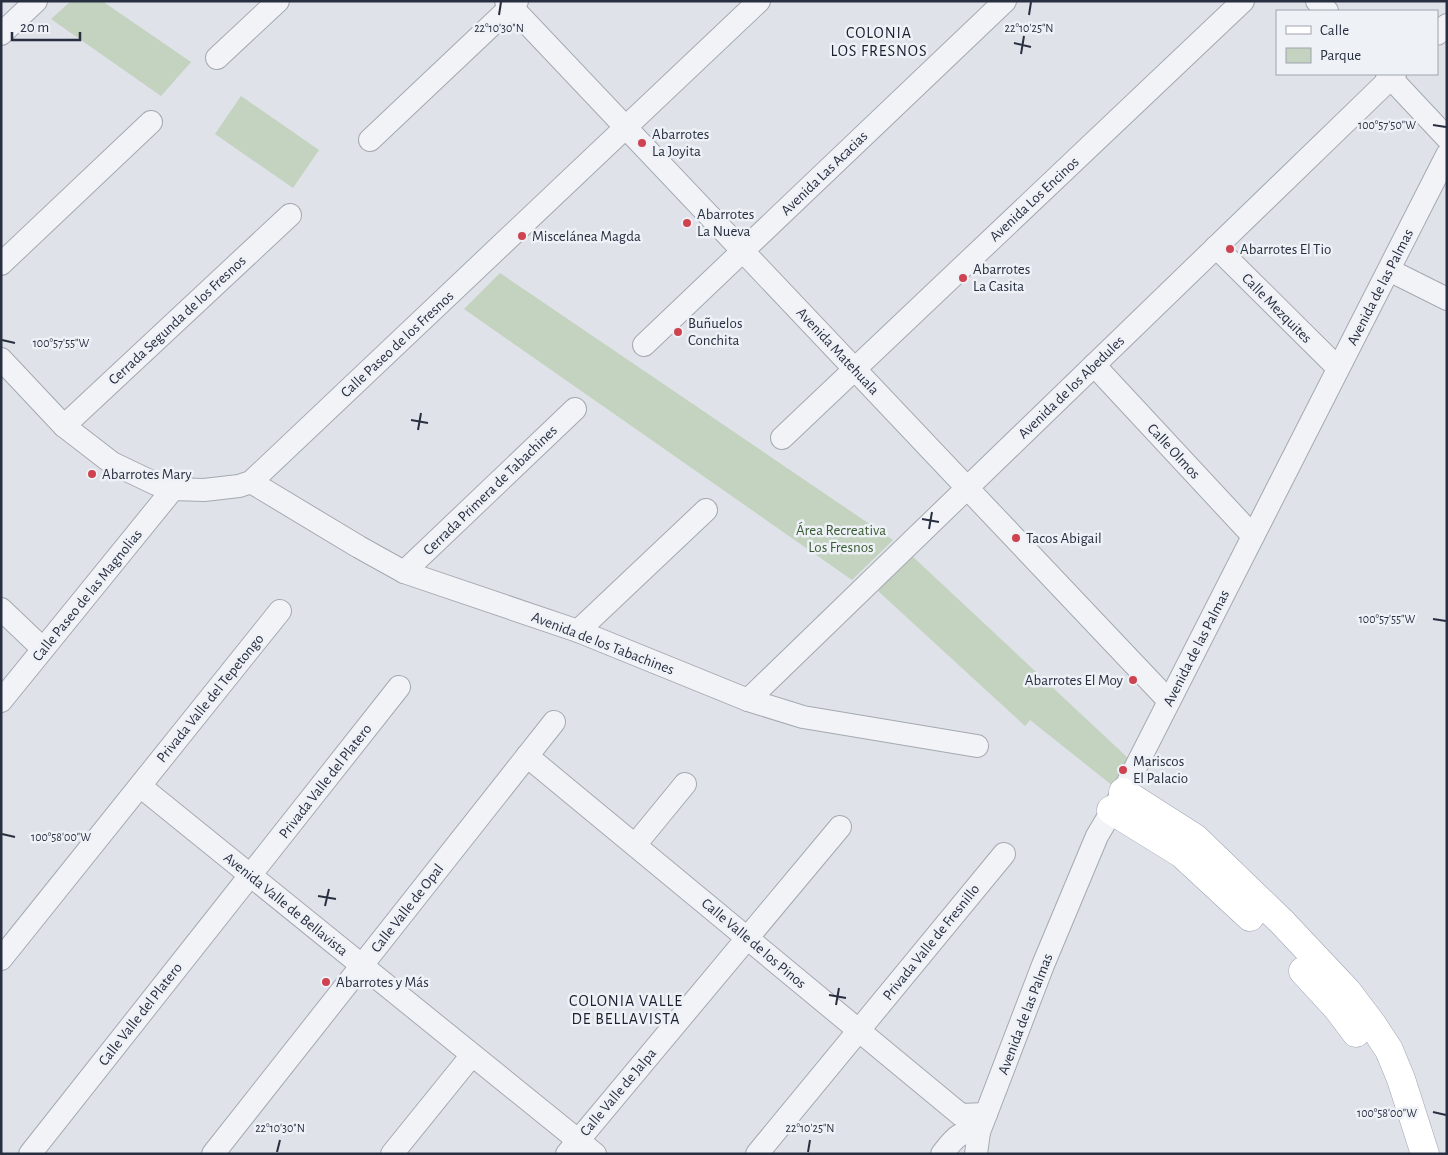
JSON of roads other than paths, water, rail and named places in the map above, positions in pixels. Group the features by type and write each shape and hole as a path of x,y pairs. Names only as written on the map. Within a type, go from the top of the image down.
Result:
{"main road":[{"path":"1117,801 1182,854 1272,938 1338,1009 1359,1036 1375,1064 1408,1154"},
{"path":"1117,801 1195,838 1282,922 1347,991 1389,1050 1401,1079 1425,1154"}],"street":[{"path":"3,29 36,1"},
{"path":"218,58 278,1"},
{"name":"Calle Paseo de los Fresnos","path":"251,482 759,1"},
{"name":"Avenida Las Acacias","path":"644,345 1005,1"},
{"name":"Avenida Los Encinos","path":"782,438 1243,1"},
{"path":"1317,1 1326,10"},
{"path":"370,140 511,3"},
{"name":"Avenida Matehuala","path":"511,3 1169,701"},
{"path":"1391,75 1447,138"},
{"name":"Avenida de los Abedules","path":"748,700 1216,248 1391,75"},
{"path":"1,264 151,122"},
{"name":"Avenida de las Palmas","path":"981,1133 1047,956 1097,836 1169,701 1447,155"},
{"name":"Cerrada Segunda de los Fresnos","path":"64,426 290,215"},
{"name":"Calle Mezquites","path":"1216,248 1338,368"},
{"path":"1389,270 1447,299"},
{"path":"1,359 64,426 112,463 156,484 173,489 204,490 239,486 251,482"},
{"name":"Calle Olmos","path":"1094,365 1253,536"},
{"name":"Cerrada Primera de Tabachines","path":"404,572 575,409"},
{"name":"Avenida de los Tabachines","path":"251,482 358,547 404,572 578,631 748,700 803,717 977,746"},
{"name":"Calle Paseo de las Magnolias","path":"1,701 173,489"},
{"path":"578,631 706,510"},
{"path":"1,609 43,649"},
{"name":"Privada Valle del Tepetongo","path":"1,959 280,611"},
{"name":"Privada Valle del Platero","path":"250,875 399,687"},
{"name":"Calle Valle de Opal","path":"213,1154 554,722"},
{"name":"Calle Valle de los Pinos","path":"527,756 961,1114 981,1133"},
{"path":"634,845 685,784"},
{"name":"Avenida Valle de Bellavista","path":"140,786 472,1055 580,1149"},
{"name":"Calle Valle de Jalpa","path":"580,1149 747,938 840,827"},
{"name":"Privada Valle de Fresnillo","path":"757,1154 1004,854"},
{"name":"Calle Valle del Platero","path":"30,1154 250,875"},
{"path":"392,1154 472,1055"},
{"path":"942,1154 957,1135 971,1131 981,1133"}],"place":[{"name":"Abarrotes La Joyita","path":"642,143"},
{"name":"Abarrotes La Nueva","path":"687,223"},
{"name":"Miscelánea Magda","path":"522,236"},
{"name":"Abarrotes El Tio","path":"1230,249"},
{"name":"Abarrotes La Casita","path":"963,278"},
{"name":"Buñuelos Conchita","path":"678,332"},
{"name":"Abarrotes Mary","path":"92,474"},
{"name":"Tacos Abigail","path":"1016,538"},
{"name":"Abarrotes El Moy","path":"1133,680"},
{"name":"Mariscos El Palacio","path":"1123,770"},
{"name":"Abarrotes y Más","path":"326,982"}],"district":[{"name":"COLONIA LOS FRESNOS","path":"879,41"},
{"name":"COLONIA VALLE DE BELLAVISTA","path":"626,1009"}],"park label":[{"name":"Área Recreativa Los Fresnos","path":"841,538"}]}
